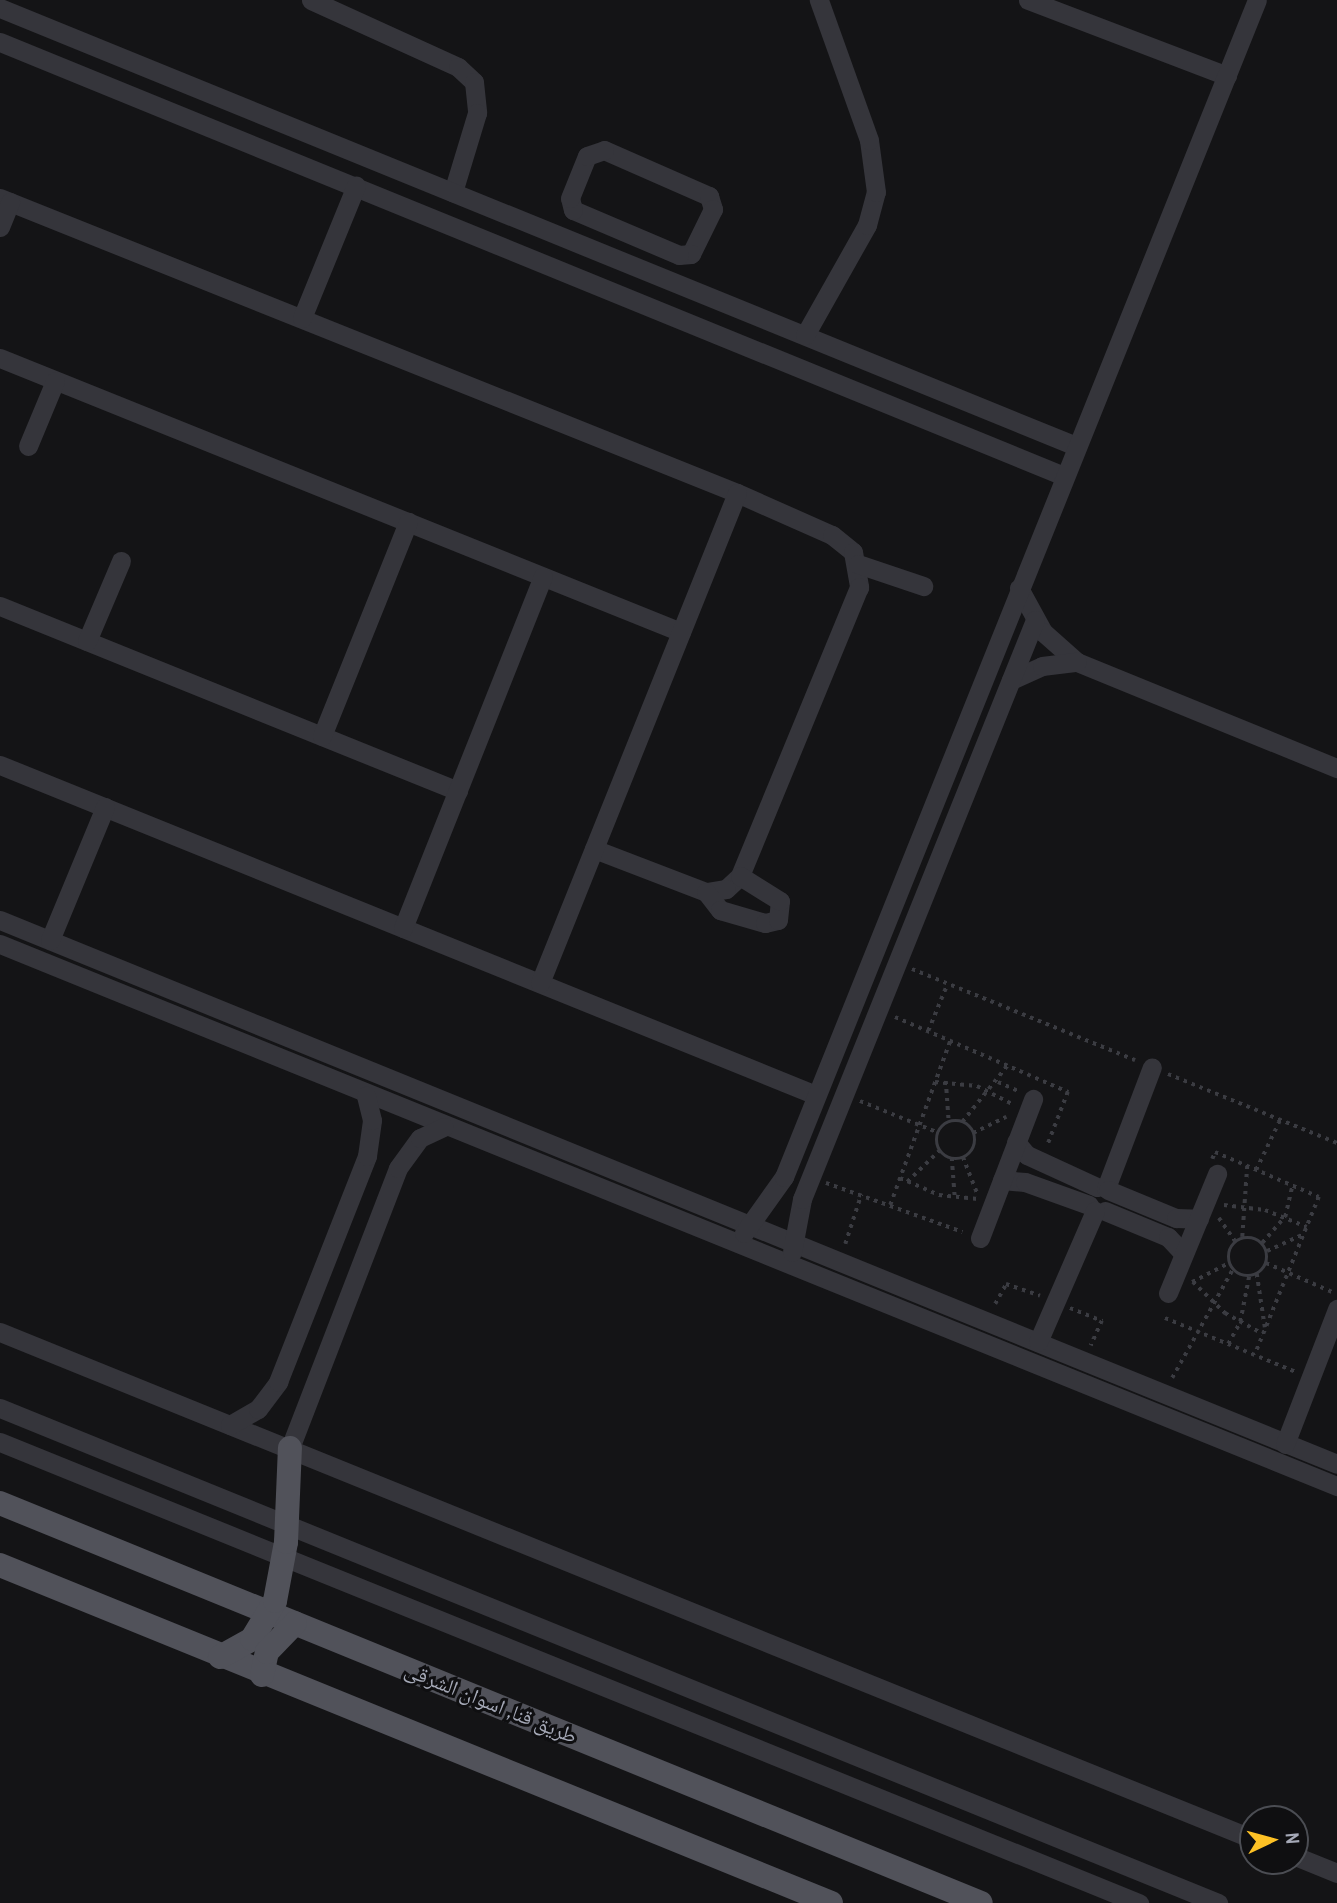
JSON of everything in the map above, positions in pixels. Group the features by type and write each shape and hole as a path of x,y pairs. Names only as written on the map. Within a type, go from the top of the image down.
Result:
{"main road":[{"path":"220,1657 252,1639 271,1612 285,1557 290,1448"},
{"name":"طريق قنا, اسوان الشرقى","path":"0,1503 981,1903"},
{"path":"0,1565 262,1675 831,1903"},
{"path":"262,1675 267,1653 295,1623"}],"street":[{"path":"311,0 458,67 474,82 479,102 453,192"},
{"path":"805,335 867,225 876,192 869,140 820,0"},
{"path":"1028,0 1227,76"},
{"path":"732,1242 753,1226 780,1187 1257,0"},
{"path":"0,8 1076,446"},
{"path":"0,42 1064,476"},
{"path":"122,91 134,62"},
{"path":"592,152 617,156 713,202 691,254 629,234 570,204 592,152"},
{"path":"302,318 356,186"},
{"path":"0,227 5,200 737,493 832,535 858,564 923,586"},
{"path":"619,259 629,234"},
{"path":"0,358 681,632"},
{"path":"28,446 55,380"},
{"path":"540,984 737,493"},
{"path":"322,736 408,522"},
{"path":"87,641 121,561"},
{"path":"706,892 726,888 740,876 855,597 858,564"},
{"path":"403,928 543,577"},
{"path":"1019,588 1035,620 1077,662 1337,768"},
{"path":"0,606 458,791"},
{"path":"792,1267 792,1242 810,1177 1035,620"},
{"path":"1011,680 1042,666 1077,662"},
{"path":"0,765 816,1095"},
{"path":"51,940 105,807"},
{"path":"594,849 706,892 720,910 765,923 778,920 780,901 740,876"},
{"path":"0,920 1337,1464"},
{"path":"0,944 366,1096 1337,1486"},
{"path":"1104,1188 1152,1068"},
{"path":"230,1425 258,1409 278,1382 367,1156 372,1132 366,1096"},
{"path":"980,1238 992,1192 1033,1099"},
{"path":"290,1448 398,1168 420,1138 443,1127"},
{"path":"1016,1142 1027,1155 1176,1218 1202,1212"},
{"path":"1168,1293 1202,1212 1212,1171"},
{"path":"992,1192 1025,1182 1168,1237 1183,1258"},
{"path":"1038,1342 1096,1209 1112,1201 1104,1188"},
{"path":"1284,1444 1337,1310"},
{"path":"0,1332 1239,1833"},
{"path":"0,1408 1218,1903"},
{"path":"0,1442 1139,1903"},
{"path":"1309,1862 1337,1873"}],"path":[{"path":"897,963 1337,1143"},
{"path":"928,1031 948,984"},
{"path":"890,1205 950,1041"},
{"path":"907,1182 940,1150 939,1133 949,1123 962,1122 992,1092 1007,1066"},
{"path":"935,1082 946,1081 992,1092 1019,1110 974,1133"},
{"path":"946,1081 949,1123"},
{"path":"845,1095 939,1133"},
{"path":"1256,1170 1280,1120"},
{"path":"940,1150 952,1158 963,1157 974,1145 974,1133 962,1122"},
{"path":"1212,1171 1215,1152 1320,1197 1255,1355"},
{"path":"900,1178 956,1199 992,1192 963,1157"},
{"path":"952,1158 956,1199"},
{"path":"1242,1238 1262,1243 1266,1251 1266,1263 1257,1274 1249,1276 1233,1269 1230,1263 1231,1248 1242,1238 1247,1166"},
{"path":"810,1177 980,1238"},
{"path":"1262,1243 1286,1217 1292,1186"},
{"path":"1202,1212 1243,1206 1286,1217 1307,1227"},
{"path":"1266,1251 1304,1234"},
{"path":"1183,1258 1192,1282 1211,1303 1263,1334"},
{"path":"1168,1293 1230,1263"},
{"path":"1266,1263 1337,1294"},
{"path":"1171,1380 1194,1329 1233,1269"},
{"path":"1257,1274 1265,1327"},
{"path":"1228,1344 1240,1322 1249,1276"},
{"path":"1165,1318 1310,1378"}]}
